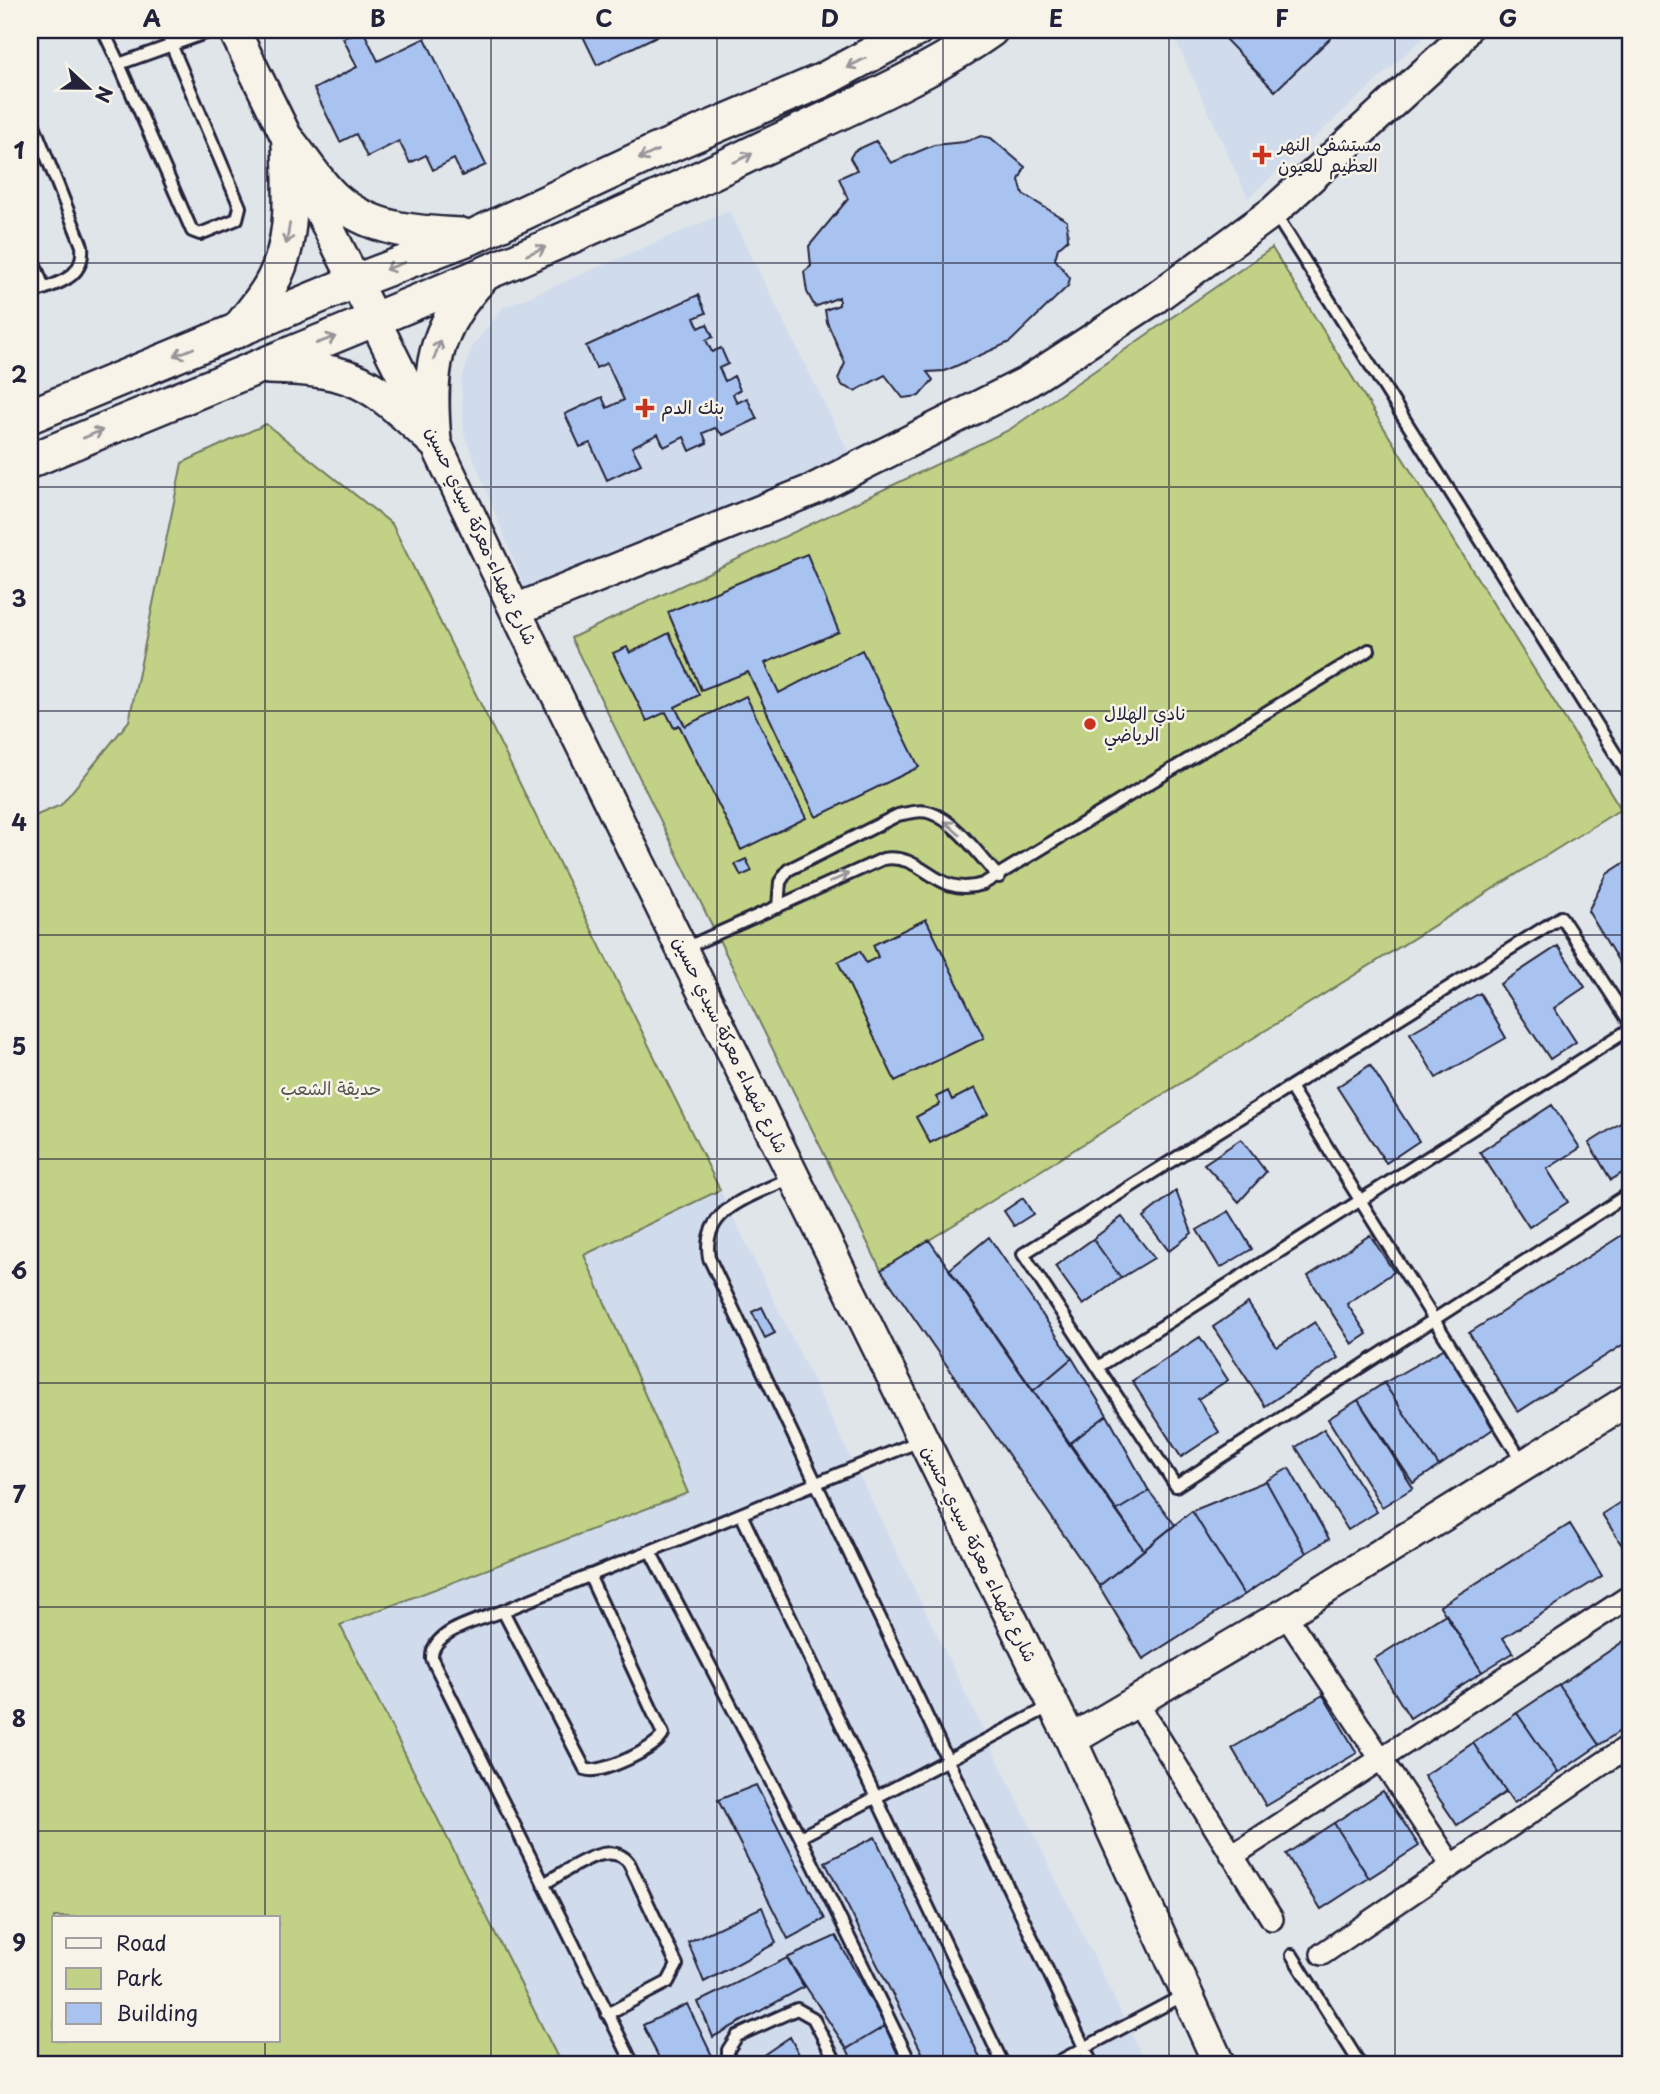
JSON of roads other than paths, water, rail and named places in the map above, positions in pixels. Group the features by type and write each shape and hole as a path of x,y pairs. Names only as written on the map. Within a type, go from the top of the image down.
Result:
{"main road":[{"name":"شارع شهداء معركة سيدي حسين","path":"234,30 289,142 297,165 1071,1740 1219,2064"},
{"path":"30,461 254,367 376,321 675,191 919,72 991,30"},
{"path":"515,610 812,490 1027,382 1154,299 1274,211 1452,48 1465,30"},
{"path":"30,416 356,281 474,236 654,152 823,79 900,35"},
{"path":"289,142 333,197 354,212 382,225 408,232 474,236"},
{"path":"237,331 270,287 284,254 291,196 289,142"},
{"path":"434,441 430,391 434,358 461,299 489,271"},
{"path":"254,367 305,368 351,376 387,397 434,441"},
{"path":"1071,1740 1285,1614 1630,1399"}],"street":[{"path":"1232,1856 1630,1596"},
{"path":"1285,1614 1452,1866"},
{"path":"1136,1701 1272,1919"},
{"path":"1322,1954 1630,1745"}],"lane":[{"path":"103,30 188,225 192,231 200,234 237,219 240,207 165,30"},
{"path":"119,64 214,30"},
{"path":"30,115 82,246 83,258 79,271 73,276 30,293"},
{"path":"1274,211 1630,777"},
{"path":"30,252 44,288"},
{"path":"683,949 870,863 894,857 913,864 950,887 972,887 999,877 1369,650"},
{"path":"778,907 780,882 792,867 898,816 915,811 930,813 945,821 999,877"},
{"path":"1630,1023 1561,917 1023,1254 1176,1486 1630,1193"},
{"path":"1098,1367 1630,1029"},
{"path":"1290,1087 1525,1466"},
{"path":"795,1176 723,1212 709,1231 709,1258 1092,2064"},
{"path":"633,2064 432,1659 432,1648 440,1637 923,1440"},
{"path":"741,1514 1003,2064"},
{"path":"650,1551 800,1838 911,2064"},
{"path":"503,1611 585,1769 599,1771 656,1744 663,1734 589,1576"},
{"path":"800,1838 1054,1705"},
{"path":"543,1884 606,1852 621,1855 629,1863 677,1965 668,1982 607,2014"},
{"path":"1292,1955 1360,2064"},
{"path":"1054,2064 1186,1994"},
{"path":"728,2064 728,2050 737,2036 797,2009 813,2018 837,2064"}],"place":[{"name":"مستشفى النهر العظيم للعيون","path":"1262,155"},
{"name":"بنك الدم","path":"645,408"},
{"name":"نادي الهلال الرياضي","path":"1090,724"}],"park label":[{"name":"حديقة الشعب","path":"331,1089"}]}
